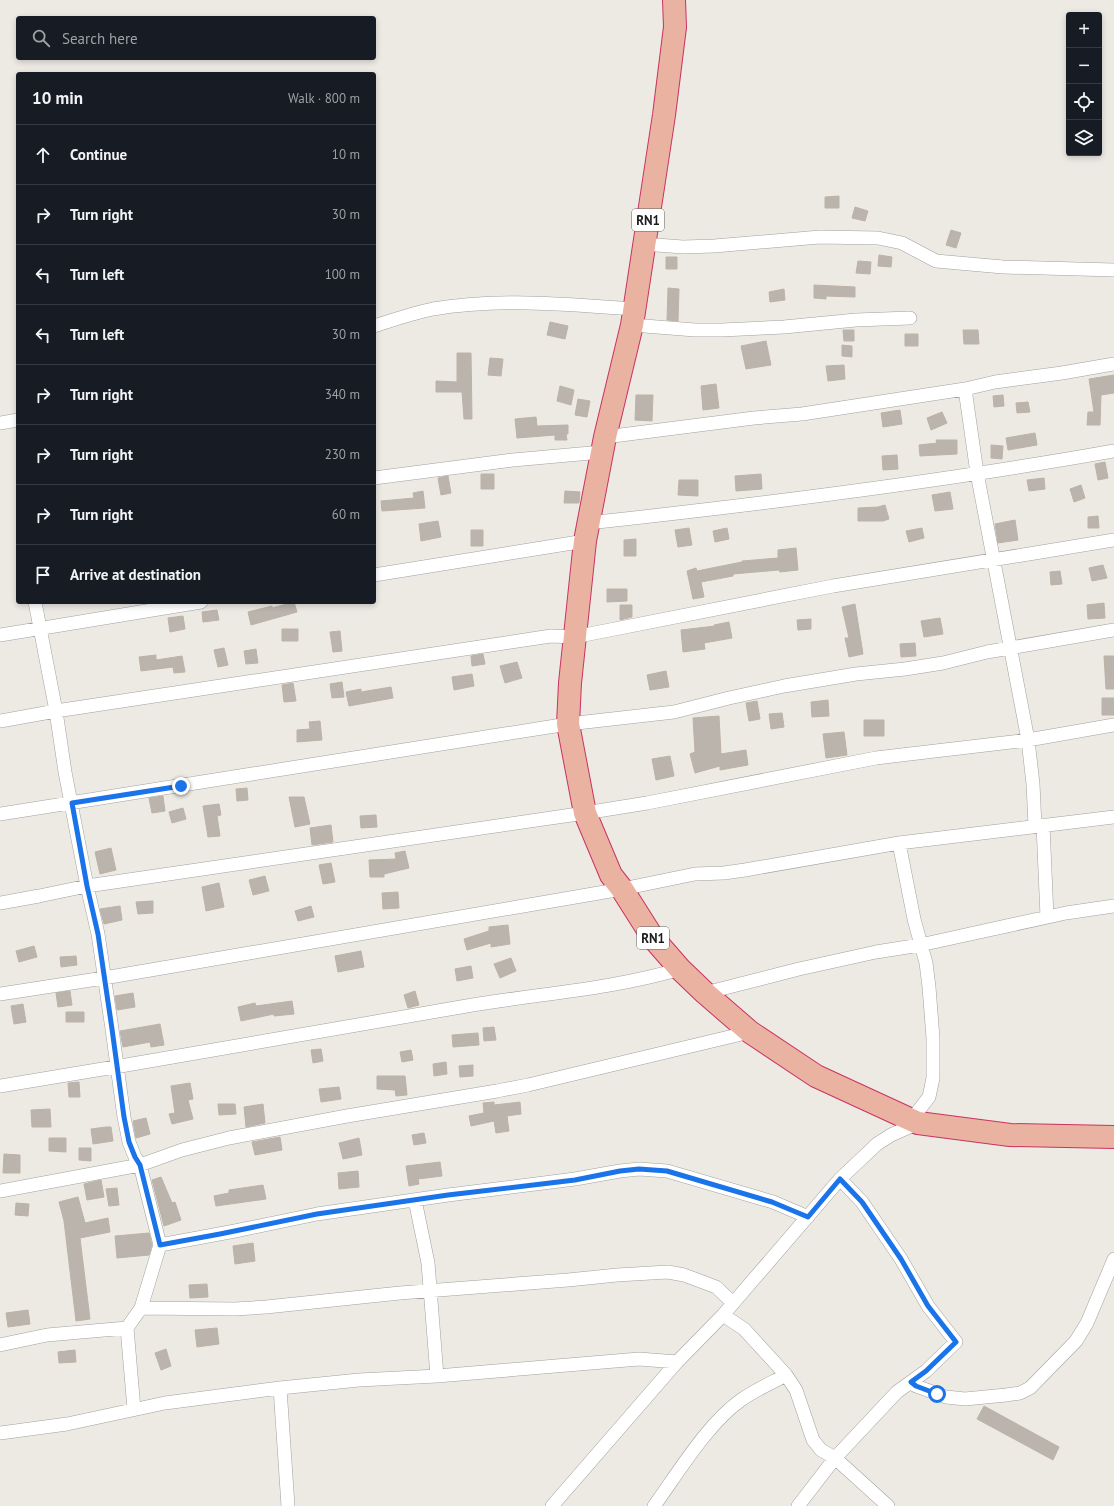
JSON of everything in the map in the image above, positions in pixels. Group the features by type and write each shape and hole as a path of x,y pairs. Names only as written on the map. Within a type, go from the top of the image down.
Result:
{"highway":[{"name":"RN1","path":"674,0 675,27 666,101 633,317 604,445 587,532 574,637 568,724 585,813 611,875 622,889 653,938 680,969 704,993 750,1032 816,1076 915,1121 1010,1135 1114,1137"}],"street":[{"path":"643,244 683,247 714,246 820,237 878,238 902,243 936,261 1004,267 1114,270"},
{"path":"376,325 432,310 481,304 504,303 562,304 633,317 682,329 722,330 784,327 856,320 910,318"},
{"path":"376,478 513,460 754,418 802,414 1114,364"},
{"path":"965,389 977,473 1028,740 1039,826 1046,918"},
{"path":"0,422 16,420"},
{"path":"376,575 587,532 761,504 977,473 1114,451"},
{"path":"0,721 56,711 551,636 574,637 833,586 1114,540"},
{"path":"35,604 87,886 98,934 124,1117 129,1142 140,1165 160,1245 141,1308 127,1328 134,1409"},
{"path":"0,634 189,604"},
{"path":"0,814 568,724 674,712 784,686 856,674 905,669 1010,648 1114,630"},
{"path":"0,903 87,886 585,813 667,799 876,758 1028,740 1114,725"},
{"path":"0,994 104,978 622,889 696,874 724,873 745,870 899,843 1114,817"},
{"path":"552,1506 677,1362 723,1315 840,1179 877,1144 915,1121 929,1097 933,1078 933,1038 929,987 926,963 920,945 899,843"},
{"path":"704,993 799,969 876,952 920,945 1066,913 1114,906"},
{"path":"0,1086 502,1000 625,983 680,969"},
{"path":"0,1191 140,1165 182,1150 229,1138 391,1108 497,1091 750,1032"},
{"path":"160,1245 317,1214 575,1180 620,1171 639,1169 667,1171 772,1202 808,1217"},
{"path":"798,1506 835,1458 897,1392 926,1371 956,1342 928,1306 901,1259 862,1202 840,1179"},
{"path":"415,1200 428,1263 437,1376"},
{"path":"911,1382 916,1386 946,1398 965,1399 1006,1395 1030,1388 1076,1341 1087,1323 1114,1262"},
{"path":"141,1308 235,1309 617,1275 668,1272 684,1274 716,1287 733,1303"},
{"path":"723,1315 744,1329 786,1375 796,1390 813,1440 821,1450 835,1458 888,1506"},
{"path":"0,1345 47,1335 127,1328"},
{"path":"0,1433 67,1424 165,1403 280,1388 359,1380 437,1376 639,1359 677,1362"},
{"path":"654,1506 693,1451 722,1416 759,1388 786,1375"},
{"path":"280,1388 288,1506"}],"building":[{"path":"839,196 839,208 825,208 825,197"},
{"path":"855,207 868,211 865,221 852,218"},
{"path":"951,230 961,233 956,248 946,245"},
{"path":"879,255 892,257 891,267 878,266"},
{"path":"666,257 677,257 677,269 666,269"},
{"path":"858,261 871,262 870,274 856,273"},
{"path":"814,285 855,287 855,297 826,296 826,299 814,298"},
{"path":"668,288 679,289 678,321 667,320"},
{"path":"784,289 785,300 770,302 769,292"},
{"path":"550,322 568,326 565,339 547,335"},
{"path":"843,330 854,330 854,341 844,341"},
{"path":"963,330 978,330 979,344 964,344"},
{"path":"905,334 918,334 918,346 905,346"},
{"path":"766,341 771,365 746,369 741,346"},
{"path":"842,345 852,346 852,357 842,356"},
{"path":"457,353 471,353 472,419 464,419 462,392 436,392 436,381 457,382"},
{"path":"490,358 503,359 501,376 488,375"},
{"path":"844,365 845,379 828,381 826,366"},
{"path":"1114,375 1114,393 1101,395 1100,425 1087,425 1088,412 1094,412 1089,379"},
{"path":"716,384 719,408 703,410 701,386"},
{"path":"560,386 574,390 571,405 557,401"},
{"path":"636,395 653,395 652,421 635,420"},
{"path":"1003,395 1004,406 994,407 993,396"},
{"path":"578,399 590,401 587,417 575,415"},
{"path":"1028,402 1030,412 1017,413 1016,403"},
{"path":"900,410 902,424 883,427 881,413"},
{"path":"942,412 947,423 931,430 927,418"},
{"path":"536,417 537,426 568,425 568,434 566,434 567,440 555,440 555,435 517,438 515,419"},
{"path":"1035,433 1037,445 1008,450 1006,438"},
{"path":"936,440 957,440 957,454 920,456 919,445 937,443"},
{"path":"991,445 1003,446 1002,459 991,458"},
{"path":"897,455 898,469 883,470 882,456"},
{"path":"1105,462 1108,478 1098,480 1095,464"},
{"path":"481,474 494,474 494,489 481,489"},
{"path":"761,474 762,489 736,491 735,476"},
{"path":"448,476 451,493 441,495 438,478"},
{"path":"1044,478 1045,489 1029,491 1027,480"},
{"path":"679,480 698,480 698,496 678,495"},
{"path":"1081,485 1085,498 1074,502 1070,489"},
{"path":"423,491 425,508 382,511 381,501 414,498 413,493"},
{"path":"565,491 580,492 579,503 564,503"},
{"path":"950,492 953,509 935,511 932,495"},
{"path":"885,505 889,519 883,521 858,521 858,508 878,507"},
{"path":"1098,516 1099,528 1088,528 1088,517"},
{"path":"1015,520 1018,540 998,543 995,524"},
{"path":"438,521 441,537 421,541 419,524"},
{"path":"689,528 692,545 678,547 675,530"},
{"path":"727,528 729,539 715,542 713,531"},
{"path":"922,528 924,538 909,542 906,531"},
{"path":"471,530 483,530 483,546 471,546"},
{"path":"636,539 636,556 624,556 624,540"},
{"path":"796,548 798,570 733,574 733,576 701,582 704,597 693,599 687,571 696,568 697,571 742,561 778,558 778,550"},
{"path":"1103,565 1107,578 1092,581 1089,568"},
{"path":"1060,571 1062,584 1051,585 1050,572"},
{"path":"607,589 627,589 627,601 607,602"},
{"path":"1104,603 1105,618 1088,619 1087,605"},
{"path":"287,604 295,604 297,612 251,625 248,612 272,606 272,608"},
{"path":"855,604 863,654 849,657 845,638 849,638 842,607"},
{"path":"620,605 632,605 632,617 620,620"},
{"path":"217,610 219,620 203,622 202,612"},
{"path":"183,616 185,629 170,632 168,618"},
{"path":"940,618 943,634 924,637 921,621"},
{"path":"811,619 811,629 798,630 797,620"},
{"path":"729,622 732,638 704,643 705,649 683,652 681,630 715,626 714,625"},
{"path":"282,629 298,629 298,641 282,641"},
{"path":"340,631 342,651 333,652 330,632"},
{"path":"915,643 916,656 901,657 900,644"},
{"path":"224,648 228,665 218,667 214,650"},
{"path":"256,649 258,663 246,664 244,651"},
{"path":"483,654 485,664 472,666 471,656"},
{"path":"156,655 156,660 182,656 185,672 174,673 173,667 141,671 139,657"},
{"path":"1104,656 1114,656 1114,689 1106,689"},
{"path":"517,662 522,678 505,683 500,666"},
{"path":"666,671 669,687 650,690 647,675"},
{"path":"472,674 474,686 454,690 452,677"},
{"path":"342,682 344,697 332,698 330,684"},
{"path":"293,683 296,701 284,702 282,685"},
{"path":"391,687 393,698 349,706 346,692 361,689 361,692"},
{"path":"1102,698 1114,698 1114,715 1102,715"},
{"path":"828,700 829,716 812,717 811,702"},
{"path":"757,701 760,719 749,721 746,703"},
{"path":"782,713 784,727 771,729 769,714"},
{"path":"719,716 721,754 746,750 748,765 720,770 720,766 695,773 690,754 695,752 693,718"},
{"path":"864,720 884,720 884,736 864,736"},
{"path":"320,721 322,740 297,742 297,730 310,729 309,722"},
{"path":"844,732 847,755 826,758 823,734"},
{"path":"670,756 674,776 656,780 652,759"},
{"path":"247,788 248,800 237,801 236,789"},
{"path":"163,796 165,811 152,813 149,798"},
{"path":"289,797 304,797 310,824 295,827"},
{"path":"219,804 221,815 217,816 220,836 208,837 203,806"},
{"path":"183,808 186,819 172,823 169,812"},
{"path":"376,815 377,827 361,828 360,816"},
{"path":"331,825 333,842 312,845 310,828"},
{"path":"111,848 116,870 100,874 95,852"},
{"path":"405,851 409,868 384,874 384,877 370,877 369,860 396,859 395,853"},
{"path":"331,863 335,882 323,884 319,865"},
{"path":"265,876 269,891 253,895 249,880"},
{"path":"219,883 224,907 206,911 202,887"},
{"path":"398,892 399,908 383,909 382,893"},
{"path":"153,901 153,913 138,914 136,902"},
{"path":"120,906 122,920 104,924 100,909"},
{"path":"311,906 314,917 298,921 295,911"},
{"path":"508,925 510,944 491,947 491,943 467,950 464,939 489,931 489,927"},
{"path":"34,946 37,957 19,962 16,951"},
{"path":"361,951 364,967 338,972 335,956"},
{"path":"76,956 77,965 61,967 60,957"},
{"path":"511,958 516,971 500,978 494,964"},
{"path":"471,966 473,978 457,981 455,969"},
{"path":"70,991 72,1005 58,1007 56,993"},
{"path":"415,991 419,1005 408,1008 404,995"},
{"path":"133,993 135,1007 117,1010 115,996"},
{"path":"292,1001 294,1014 274,1016 274,1014 241,1021 238,1007 255,1003 256,1006"},
{"path":"23,1004 26,1022 14,1024 11,1006"},
{"path":"66,1012 84,1012 84,1022 66,1022"},
{"path":"160,1024 164,1045 151,1047 150,1042 123,1047 120,1031"},
{"path":"494,1027 496,1040 484,1041 483,1028"},
{"path":"478,1033 479,1045 453,1047 452,1035"},
{"path":"321,1049 323,1061 313,1063 311,1050"},
{"path":"411,1050 413,1060 402,1062 400,1052"},
{"path":"446,1062 447,1074 434,1076 433,1064"},
{"path":"473,1065 473,1076 460,1077 459,1066"},
{"path":"377,1076 405,1076 407,1095 396,1096 395,1090 377,1089"},
{"path":"79,1082 80,1097 69,1097 68,1083"},
{"path":"190,1083 193,1099 188,1100 193,1119 172,1124 169,1114 175,1113 171,1086"},
{"path":"339,1087 341,1099 321,1102 319,1089"},
{"path":"494,1102 494,1105 520,1102 521,1114 507,1116 509,1131 496,1133 494,1121 471,1126 469,1116 484,1113 483,1103"},
{"path":"218,1104 235,1104 236,1114 219,1115"},
{"path":"263,1104 265,1123 246,1127 244,1107"},
{"path":"50,1109 51,1127 32,1127 31,1110"},
{"path":"146,1118 150,1134 136,1138 133,1121"},
{"path":"111,1127 113,1141 93,1144 91,1129"},
{"path":"424,1133 426,1143 414,1145 412,1135"},
{"path":"280,1137 282,1150 255,1155 252,1142"},
{"path":"49,1138 66,1138 66,1152 49,1151"},
{"path":"359,1138 362,1155 343,1159 339,1143"},
{"path":"79,1148 91,1148 91,1161 79,1160"},
{"path":"4,1154 20,1155 20,1173 3,1173"},
{"path":"440,1162 442,1176 418,1179 419,1184 409,1186 406,1166"},
{"path":"358,1171 359,1187 339,1189 338,1173"},
{"path":"161,1177 172,1203 175,1202 181,1220 164,1226 152,1180"},
{"path":"101,1180 104,1197 87,1200 84,1184"},
{"path":"263,1185 266,1199 216,1206 214,1196 229,1193 229,1190"},
{"path":"117,1188 119,1205 109,1206 106,1189"},
{"path":"78,1197 85,1223 108,1218 110,1232 80,1238 90,1319 76,1321 64,1221 59,1202"},
{"path":"16,1203 29,1204 28,1216 15,1215"},
{"path":"149,1233 152,1245 149,1255 117,1258 115,1236"},
{"path":"253,1243 255,1261 235,1264 233,1246"},
{"path":"207,1284 208,1297 190,1298 189,1285"},
{"path":"28,1310 30,1324 8,1327 6,1313"},
{"path":"217,1328 219,1344 197,1347 195,1330"},
{"path":"166,1349 171,1366 161,1370 155,1353"},
{"path":"75,1350 76,1362 59,1363 58,1352"},
{"path":"984,1406 1059,1447 1053,1460 977,1419"}],"route":[{"path":"181,786 72,803 87,886 98,934 124,1117 129,1142 140,1165 160,1245 317,1214 388,1205 448,1195 575,1180 620,1171 639,1169 667,1171 772,1202 808,1217 840,1179 862,1202 901,1259 928,1306 956,1342 926,1371 911,1382 916,1386 937,1394"}]}
